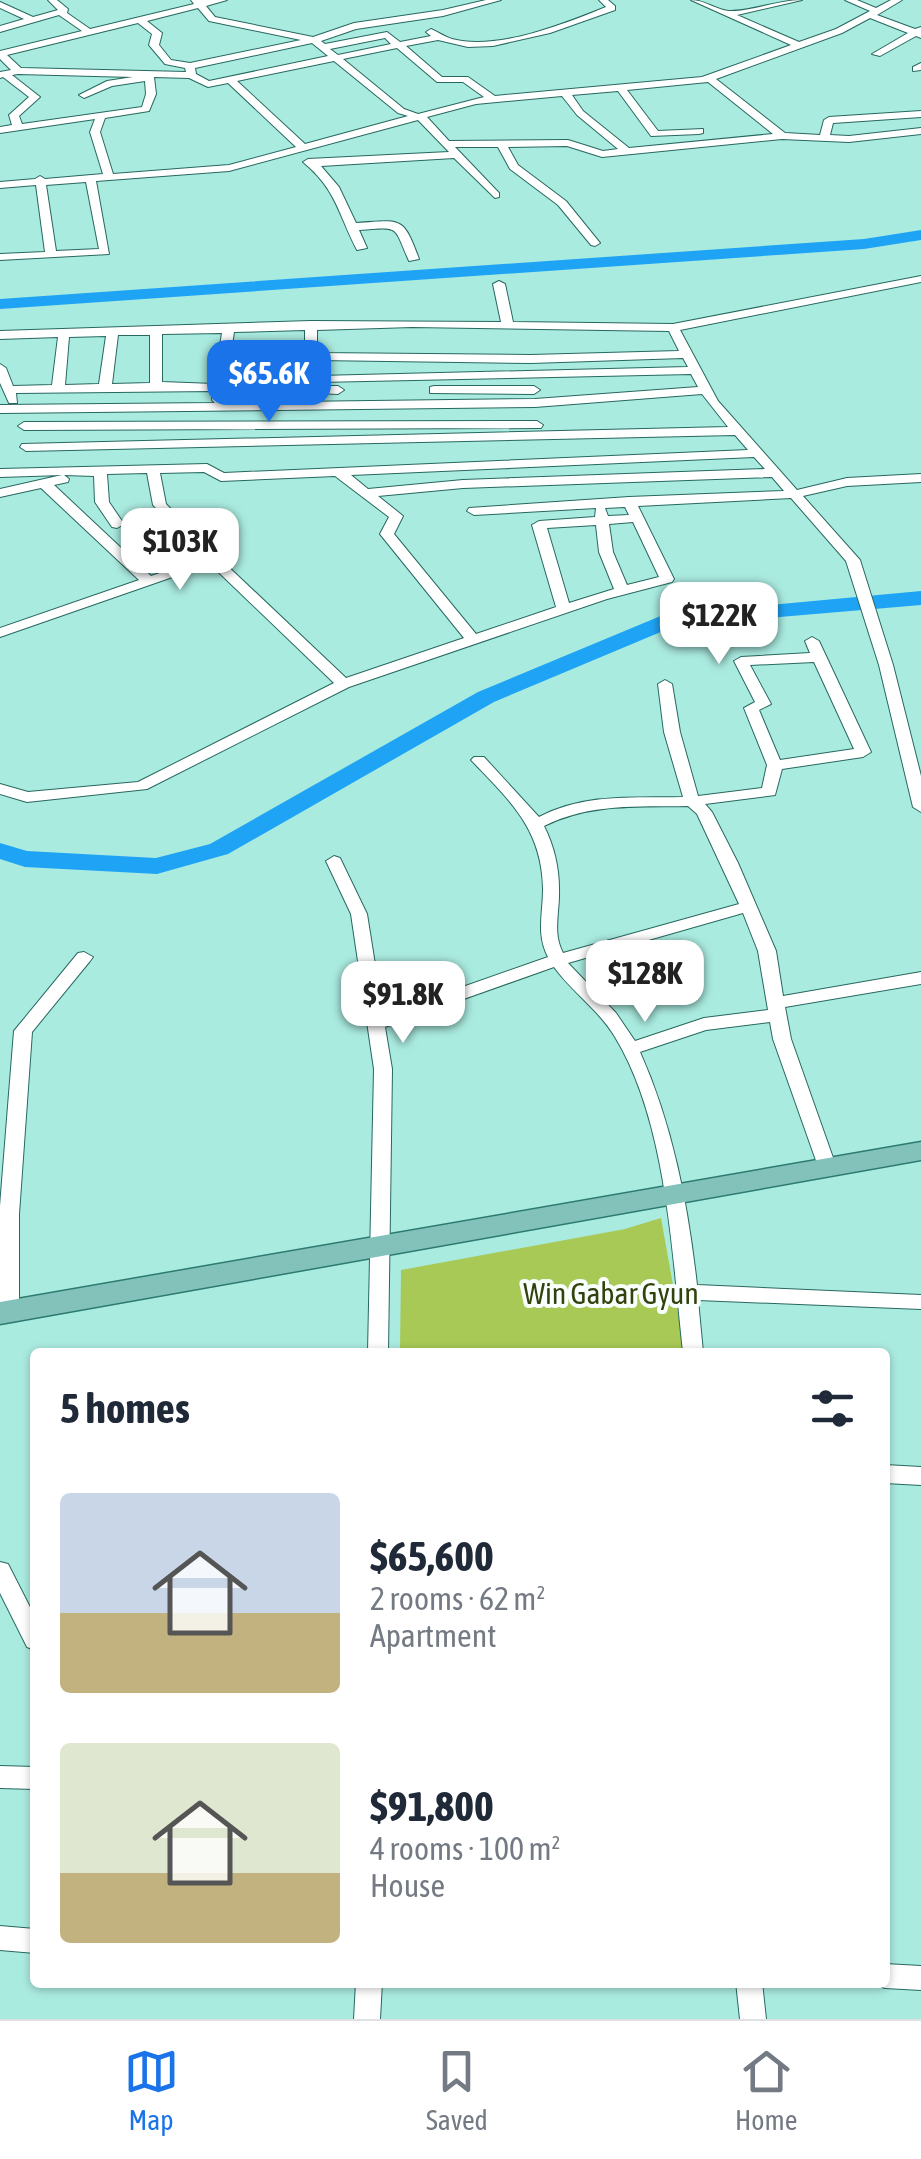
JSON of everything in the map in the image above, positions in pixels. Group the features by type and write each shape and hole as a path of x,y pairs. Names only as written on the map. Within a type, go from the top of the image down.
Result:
{"main road":[{"path":"5,1312 380,1248 675,1191 828,1170 921,1151"}],"street":[{"path":"2,27 65,12 52,0"},
{"path":"0,54 199,2 223,0"},
{"path":"84,95 110,82 191,71 354,26 496,0"},
{"path":"139,20 157,33 154,44 168,62 191,71 208,84 341,59 434,35 458,47 522,36 612,8 603,0"},
{"path":"728,14 798,0"},
{"path":"848,0 919,33"},
{"path":"0,186 230,168 492,99 708,78 898,0"},
{"path":"702,1 798,44"},
{"path":"199,2 212,18 285,30 325,47 401,112 422,118 495,195"},
{"path":"0,5 30,20"},
{"path":"60,12 90,32"},
{"path":"877,54 919,33"},
{"path":"325,47 387,35 440,80 465,79 492,99"},
{"path":"0,54 18,71"},
{"path":"2,75 54,69 149,77"},
{"path":"2,75 35,97 14,115 18,127"},
{"path":"0,130 146,109 151,94 149,77"},
{"path":"708,78 782,136"},
{"path":"230,79 304,149"},
{"path":"620,88 655,134 699,131"},
{"path":"564,92 580,113 626,151"},
{"path":"824,134 829,120 921,114"},
{"path":"101,116 95,132 109,178"},
{"path":"445,144 568,143 602,154 782,136 824,134 849,139 921,130"},
{"path":"500,142 514,167 562,203 595,243"},
{"path":"279,155 314,163 454,155"},
{"path":"314,163 338,194 362,248"},
{"path":"0,257 104,252 90,178"},
{"path":"40,180 51,255"},
{"path":"351,227 393,224 404,230 412,259"},
{"path":"0,335 311,325 673,328 921,279"},
{"path":"499,284 508,325"},
{"path":"311,325 312,472"},
{"path":"528,326 538,431"},
{"path":"207,468 229,327"},
{"path":"673,328 706,390 738,432 853,560 916,770 921,807"},
{"path":"155,381 156,329"},
{"path":"104,388 113,331"},
{"path":"58,389 64,333"},
{"path":"224,356 531,359 687,354"},
{"path":"0,368 24,426 31,471"},
{"path":"9,390 104,388 155,381 219,392 310,388 534,389 696,370"},
{"path":"0,409 310,388 706,390"},
{"path":"24,426 312,426 538,431 576,436 738,432"},
{"path":"26,447 538,431"},
{"path":"576,436 596,480 606,552 622,591"},
{"path":"0,473 207,468 220,477 758,453"},
{"path":"153,469 160,505 344,684"},
{"path":"0,493 100,470"},
{"path":"100,470 102,502 117,524"},
{"path":"337,472 396,516 387,534 473,640"},
{"path":"363,493 463,484 776,473"},
{"path":"474,511 795,494 848,482 921,478"},
{"path":"44,483 148,582"},
{"path":"0,789 27,797 141,786 344,684 622,591 667,580 628,501"},
{"path":"564,610 538,525 638,518"},
{"path":"0,633 212,559"},
{"path":"540,823 558,810 614,802 692,801 769,792 775,766 751,708 764,704 741,661 815,649 862,752 775,766"},
{"path":"665,684 672,732 692,801 704,812 767,951 803,1108 828,1170"},
{"path":"478,760 540,823 551,884 549,943 559,962 625,1037 652,1102 675,1191 694,1348"},
{"path":"334,861 359,914 383,1069 378,1348"},
{"path":"376,1024 559,962 748,906"},
{"path":"5,1312 8,1214 23,1030 84,957"},
{"path":"630,1049 704,1024 921,978"},
{"path":"688,1292 921,1302"},
{"path":"890,1474 921,1476"},
{"path":"0,1571 30,1630"},
{"path":"0,1777 30,1778"},
{"path":"0,1938 30,1941"},
{"path":"890,1976 921,1978"},
{"path":"367,2019 369,1988"},
{"path":"750,1988 753,2019"}],"green space":[{"name":"Win Gabar Gyun","path":"661,1218 684,1348 400,1348 401,1270 625,1229"}],"waterway":[{"path":"0,304 864,244 921,235"},
{"path":"0,851 25,859 157,866 219,849 486,697 671,620 921,598"}]}
